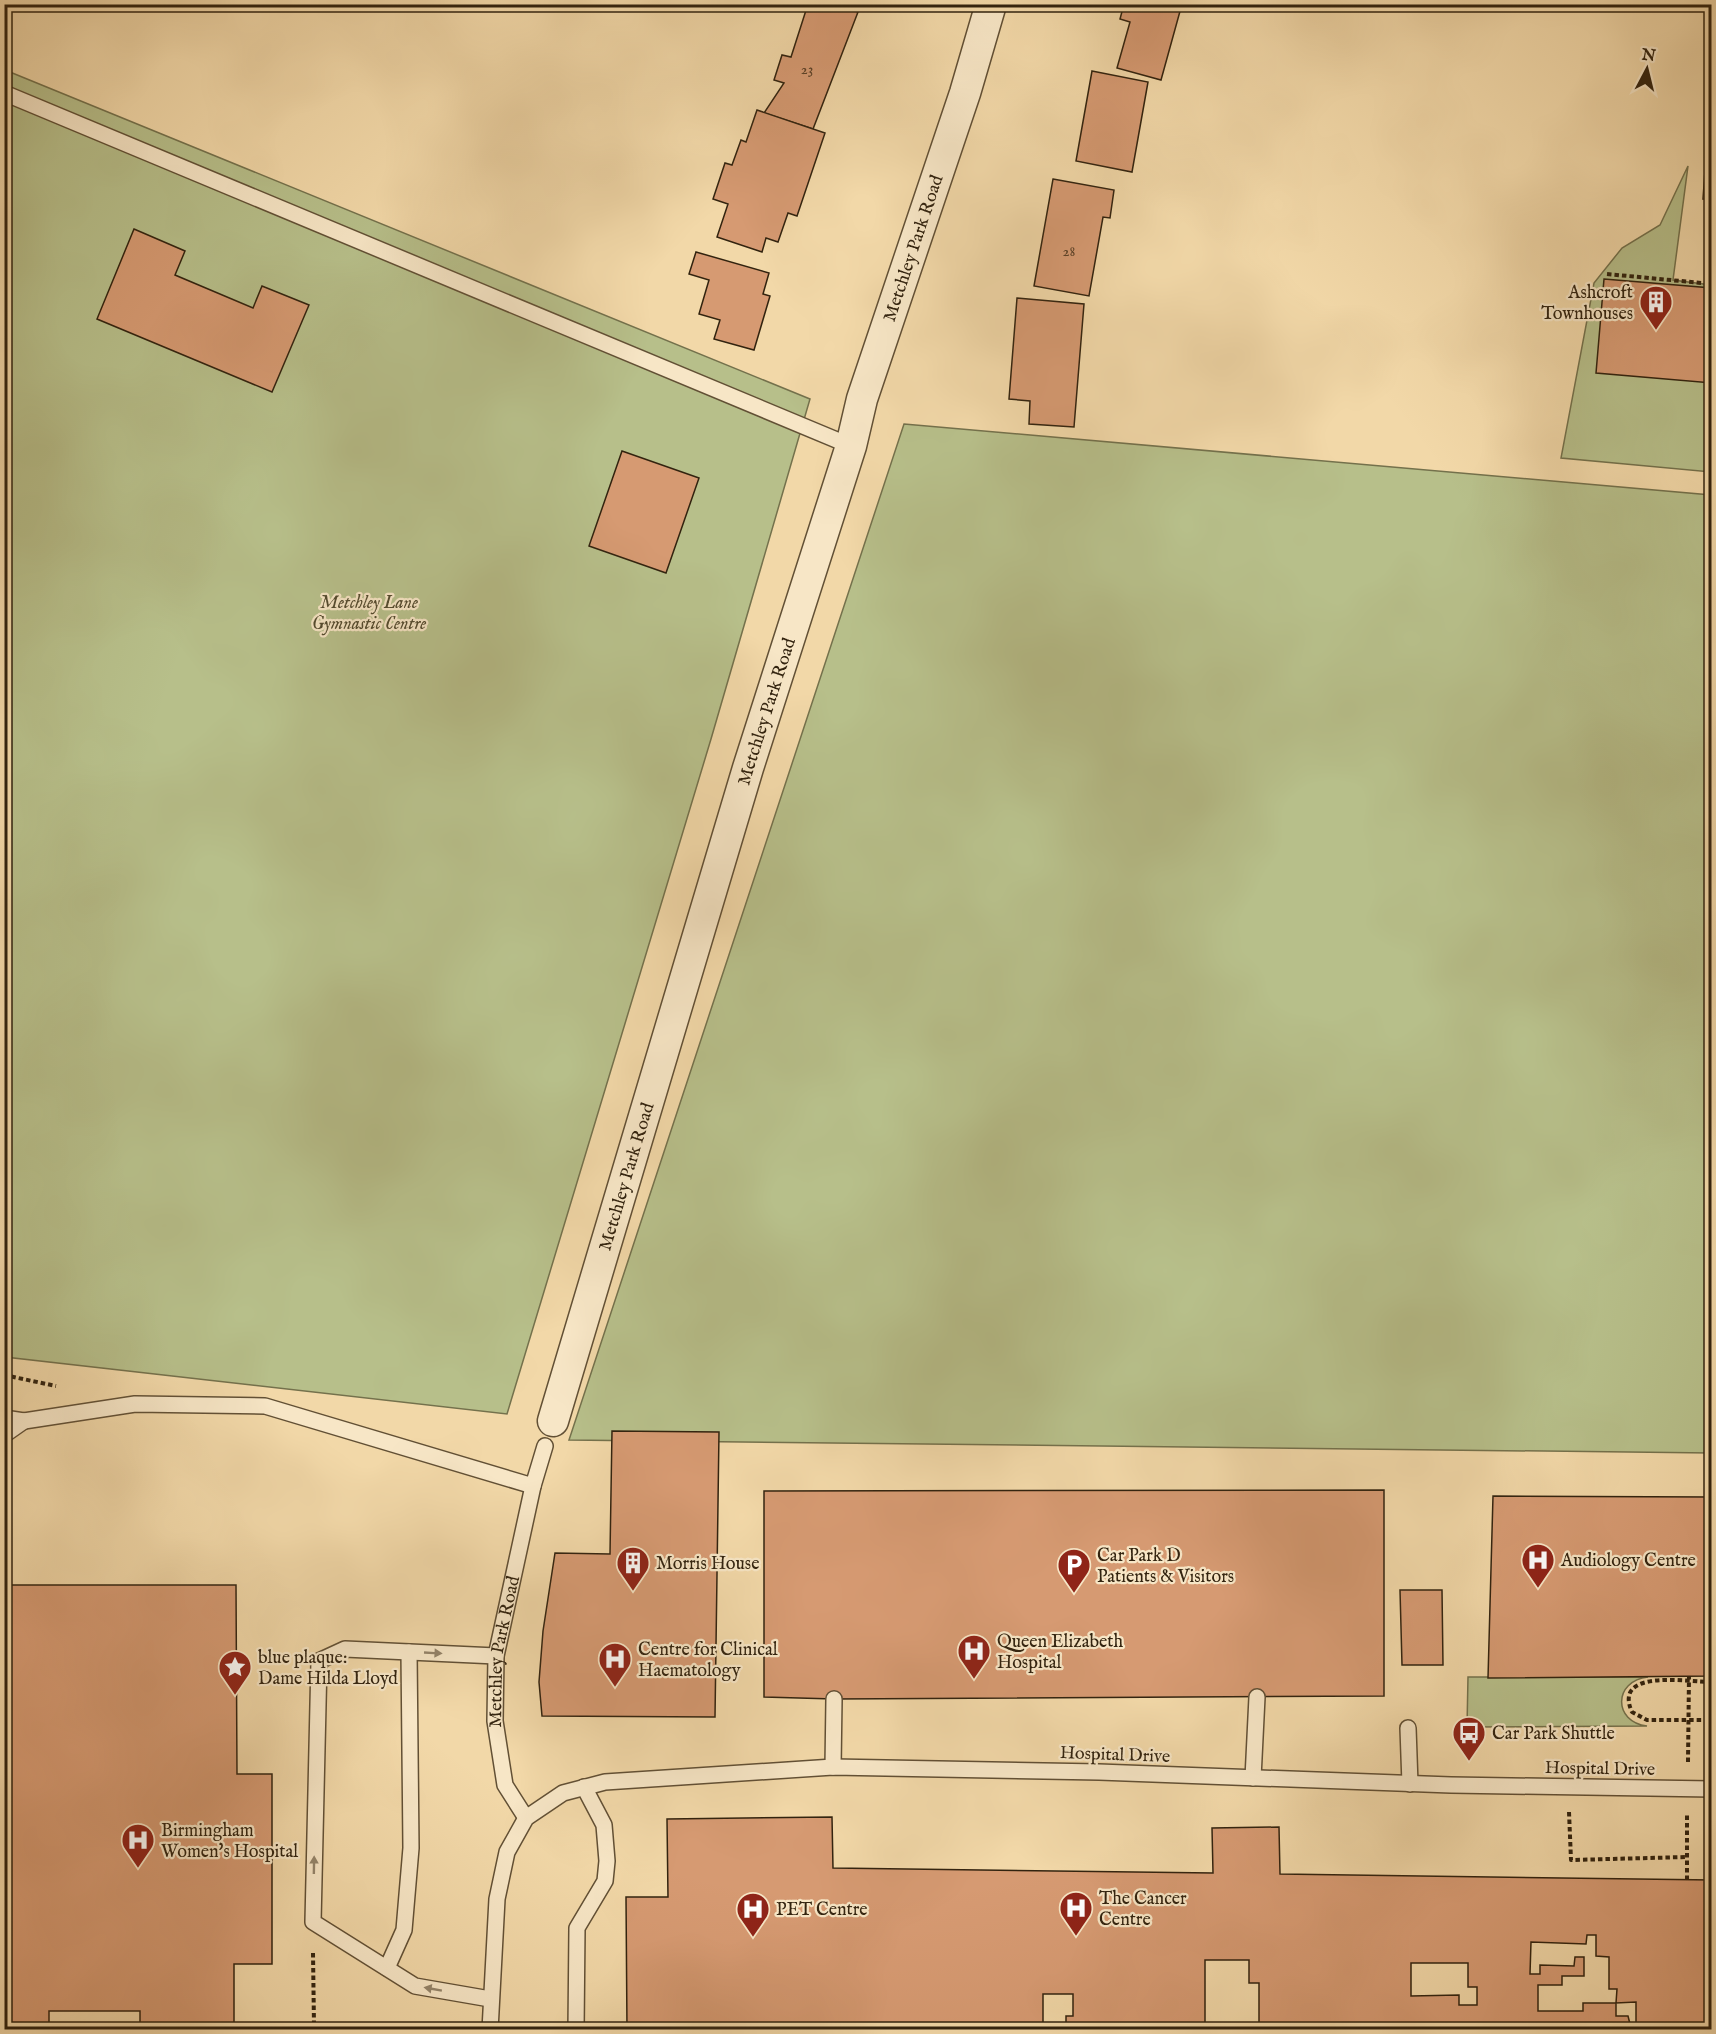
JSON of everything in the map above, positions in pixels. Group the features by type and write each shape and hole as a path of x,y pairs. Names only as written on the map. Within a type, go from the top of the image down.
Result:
{"street":[{"name":"Metchley Park Road","path":"549,1434 748,768 850,446 862,399 961,104 992,4"}],"lane":[{"path":"4,93 850,446"},
{"path":"4,1418 24,1421 135,1404 265,1406 533,1486"},
{"path":"4,1435 24,1421"},
{"name":"Metchley Park Road","path":"526,1818 505,1785 495,1721 496,1656 533,1486 549,1434"},
{"path":"490,1999 415,1986 313,1922 319,1661 345,1649 496,1656"},
{"path":"387,1968 404,1930 411,1848 409,1652"},
{"path":"1253,1778 1257,1697"},
{"path":"833,1767 834,1699"},
{"path":"1408,1728 1410,1784"},
{"name":"Hospital Drive","path":"526,1818 563,1792 605,1782 833,1767 1410,1784 1712,1790"},
{"path":"576,2030 577,1928 605,1881 606,1861 604,1825 584,1787"},
{"path":"490,2030 497,1899 507,1852 526,1818"}],"path":[{"path":"1607,274 1712,284"},
{"path":"1689,1676 1689,1720"},
{"path":"1712,1682 1643,1681 1632,1689 1628,1701 1632,1712 1642,1718 1712,1720"},
{"path":"1567,1787 1571,1860 1687,1857"},
{"path":"1686,1828 1687,1880"},
{"path":"313,1922 314,2026"}],"green space":[{"name":"Metchley Lane Gymnastic Centre","path":"5,70 810,399 711,739 507,1414 5,1357"},
{"path":"1688,166 1673,280 1711,285 1711,472 1561,458 1594,283 1622,248 1660,225"},
{"path":"904,424 1711,495 1711,1453 569,1440"},
{"path":"1468,1677 1648,1677 1628,1686 1623,1693 1622,1702 1623,1710 1628,1717 1636,1723 1647,1726 1467,1727"}],"building":[{"path":"808,4 833,4 858,12 813,129 764,113 784,83 774,80 782,55 791,57"},
{"path":"1124,4 1182,4 1161,80 1117,68 1130,22 1120,19"},
{"path":"1092,71 1148,82 1132,172 1076,161"},
{"path":"1712,72 1712,200 1703,199"},
{"path":"757,110 825,133 797,216 788,213 778,242 766,238 762,252 717,237 728,204 713,199 725,163 732,165 741,140 746,142"},
{"path":"1053,179 1114,190 1110,218 1103,217 1089,296 1034,286"},
{"path":"134,229 185,251 175,275 253,308 262,286 309,305 272,392 97,319"},
{"path":"696,252 769,273 763,294 770,296 754,350 714,339 720,320 699,314 709,280 689,274"},
{"name":"Ashcroft Townhouses","path":"1604,279 1712,288 1712,383 1596,373"},
{"path":"1017,298 1084,304 1074,427 1029,424 1030,401 1009,399"},
{"path":"622,451 699,478 666,573 589,546"},
{"name":"Morris House","path":"612,1431 719,1432 715,1717 542,1716 539,1682 543,1631 555,1553 610,1554"},
{"name":"Car Park D Patients & Visitors","path":"1384,1490 1384,1696 834,1699 764,1697 764,1491"},
{"path":"1493,1496 1712,1497 1712,1676 1488,1678"},
{"name":"Birmingham Women's Hospital","path":"4,1585 236,1585 237,1774 272,1774 272,1964 234,1964 234,2030 140,2030 140,2011 49,2011 49,2030 4,2030"},
{"path":"1400,1590 1442,1590 1443,1665 1402,1665"},
{"path":"832,1817 833,1868 1213,1873 1212,1828 1279,1827 1280,1874 1712,1880 1712,2030 1259,2030 1259,1983 1249,1983 1249,1960 1205,1960 1205,2030 1066,2030 1066,2016 1073,2016 1073,1994 1043,1994 1043,2030 627,2030 626,1897 668,1897 667,1819","holes":["1587,1935 1596,1935 1596,1956 1609,1957 1609,1989 1617,1989 1616,2003 1583,2003 1583,2011 1538,2011 1538,1985 1562,1985 1562,1976 1584,1976 1584,1957 1575,1957 1574,1966 1540,1965 1540,1974 1530,1974 1531,1942 1586,1944","1411,1963 1468,1963 1468,1987 1477,1987 1477,2005 1459,2005 1459,1995 1411,1996","1636,2002 1636,2024 1630,2024 1628,2016 1616,2016 1616,2003"]}],"place":[{"name":"Ashcroft Townhouses","path":"1656,331"},
{"name":"Audiology Centre","path":"1538,1589"},
{"name":"Morris House","path":"633,1592"},
{"name":"Car Park D Patients & Visitors","path":"1074,1594"},
{"name":"Queen Elizabeth Hospital","path":"974,1680"},
{"name":"Centre for Clinical Haematology","path":"615,1688"},
{"name":"blue plaque: Dame Hilda Lloyd","path":"235,1696"},
{"name":"Car Park Shuttle","path":"1469,1762"},
{"name":"Birmingham Women's Hospital","path":"138,1869"},
{"name":"The Cancer Centre","path":"1076,1937"},
{"name":"PET Centre","path":"753,1938"}]}
